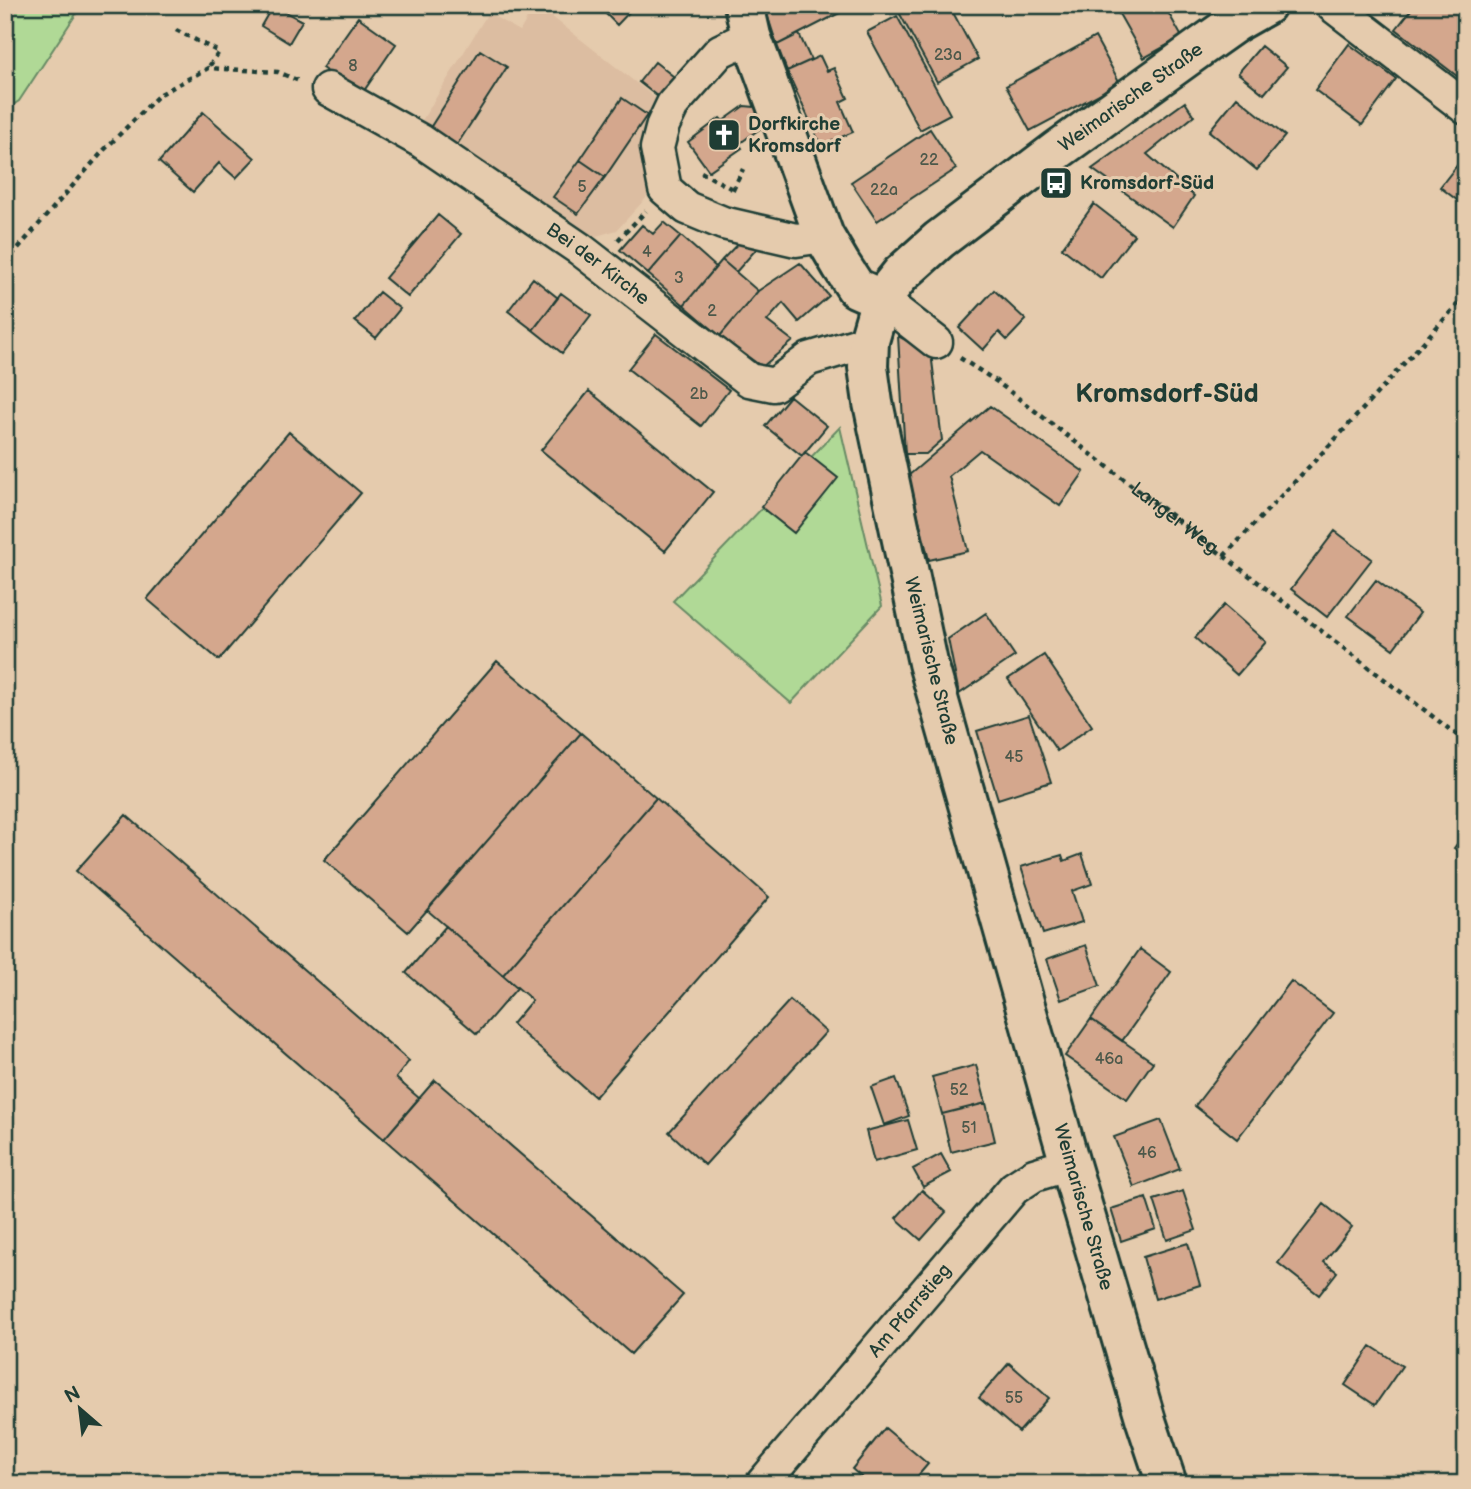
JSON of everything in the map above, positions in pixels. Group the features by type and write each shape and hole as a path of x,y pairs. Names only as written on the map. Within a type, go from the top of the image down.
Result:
{"street":[{"name":"Weimarische Straße","path":"1167,1484 1070,1164 928,663 873,403 868,367 869,341 881,299 901,274 939,240 1202,46 1266,5"},
{"path":"1332,5 1466,108"},
{"path":"824,236 796,240 723,223 687,208 665,190 657,148 663,125 673,104 747,21 824,236 841,265 856,288 881,299 936,342"},
{"name":"Bei der Kirche","path":"328,89 421,141 580,249 749,380 774,385 809,359 869,341"},
{"name":"Am Pfarrstieg","path":"765,1483 1014,1188 1034,1175 1070,1164"}],"path":[{"path":"5,263 104,150 159,95 208,68 219,52 176,30"},
{"path":"208,68 278,72 328,89"},
{"path":"733,190 743,169"},
{"path":"580,249 617,241 665,190"},
{"path":"1224,556 1342,432 1466,295"},
{"name":"Langer Weg","path":"936,342 996,381 1466,742"}],"shaded area":[{"path":"535,5 663,104 652,177 646,198 617,230 586,239 418,127 488,13 520,31"}],"green space":[{"path":"5,5 82,5 19,101 5,110"},
{"path":"840,427 882,606 791,703 673,601"}],"building":[{"path":"273,5 302,21 289,43 261,26"},
{"path":"597,5 636,5 617,25"},
{"path":"764,5 855,5 777,45"},
{"path":"895,5 949,5 978,59 937,82"},
{"path":"1114,5 1164,5 1182,37 1144,58"},
{"path":"1415,5 1466,5 1466,83 1396,29"},
{"path":"897,16 950,114 920,130 867,32"},
{"path":"358,17 396,44 361,95 322,68"},
{"path":"799,34 811,60 787,71 777,45"},
{"path":"1095,37 1120,83 1030,131 1006,86"},
{"path":"1349,44 1396,79 1362,125 1315,90"},
{"path":"1261,46 1287,67 1264,94 1238,73"},
{"path":"480,50 507,67 455,148 428,131"},
{"path":"820,56 827,71 834,68 848,98 840,102 853,132 821,146 787,71"},
{"path":"655,62 678,80 662,100 639,82"},
{"path":"1237,97 1285,136 1257,170 1209,131"},
{"path":"622,98 647,115 605,177 580,160"},
{"path":"1185,102 1194,116 1147,154 1194,196 1173,227 1092,169"},
{"name":"Dorfkirche Kromsdorf","path":"744,106 755,107 763,119 761,128 739,144 742,148 709,171 688,142 720,118 723,121"},
{"path":"203,112 255,158 236,178 219,163 193,192 159,162"},
{"path":"930,129 956,169 877,221 851,182"},
{"path":"1466,154 1466,207 1440,187"},
{"path":"580,160 605,177 578,214 553,197"},
{"path":"1094,204 1134,235 1101,278 1062,248"},
{"path":"438,215 461,234 408,297 385,278"},
{"path":"664,222 681,236 648,274 620,250 642,225 653,234"},
{"path":"746,235 759,246 736,272 722,260"},
{"path":"681,236 716,267 684,305 648,274"},
{"path":"722,260 758,291 720,336 684,305"},
{"path":"800,263 829,296 799,322 783,303 767,321 793,341 762,367 720,336 758,291"},
{"path":"533,278 558,298 533,330 508,311"},
{"path":"994,290 1026,320 1007,340 999,332 983,350 959,328"},
{"path":"379,292 400,309 376,338 355,321"},
{"path":"561,293 591,315 562,353 533,330"},
{"path":"656,334 729,390 701,426 628,369"},
{"path":"898,336 931,353 942,440 926,454 905,454"},
{"path":"589,391 713,492 665,551 541,450"},
{"path":"790,396 827,426 802,456 765,426"},
{"path":"990,406 1084,472 1060,506 980,450 949,476 968,551 929,560 908,476"},
{"path":"289,432 361,493 219,660 147,599"},
{"path":"805,452 838,478 794,533 761,507"},
{"path":"1335,531 1372,559 1327,617 1291,589"},
{"path":"1376,580 1420,613 1393,649 1348,616"},
{"path":"1224,605 1266,642 1237,675 1195,638"},
{"path":"986,613 1015,656 959,694 948,639"},
{"path":"1044,655 1092,726 1057,751 1008,679"},
{"path":"497,661 581,733 408,932 324,860"},
{"path":"1029,715 1051,782 998,799 977,731"},
{"path":"581,733 656,798 503,975 427,910"},
{"path":"656,798 769,897 595,1097 512,1024 532,1000 503,975"},
{"path":"126,815 409,1061 396,1078 419,1098 384,1139 76,871"},
{"path":"1466,832 1466,857 1454,848"},
{"path":"1082,854 1092,884 1072,891 1082,922 1043,934 1021,867 1062,855 1064,861"},
{"path":"446,926 517,988 477,1034 406,973"},
{"path":"1086,945 1100,986 1061,1000 1047,959"},
{"path":"1140,949 1171,972 1122,1041 1091,1019"},
{"path":"1291,981 1333,1013 1237,1139 1195,1106"},
{"path":"790,1000 826,1032 705,1165 669,1132"},
{"path":"1091,1019 1153,1062 1127,1099 1065,1056"},
{"path":"976,1065 986,1103 942,1114 932,1077"},
{"path":"896,1078 909,1116 884,1125 871,1087"},
{"path":"435,1080 683,1295 631,1354 384,1139"},
{"path":"986,1103 995,1141 951,1152 942,1114"},
{"path":"908,1120 917,1150 874,1162 866,1131"},
{"path":"1161,1120 1180,1169 1134,1187 1114,1137"},
{"path":"941,1154 951,1172 923,1187 913,1169"},
{"path":"922,1190 946,1212 921,1240 896,1218"},
{"path":"1183,1191 1196,1230 1167,1240 1154,1200"},
{"path":"1146,1198 1156,1229 1121,1241 1111,1209"},
{"path":"1324,1204 1352,1227 1324,1262 1337,1272 1319,1295 1278,1263"},
{"path":"1188,1243 1200,1285 1155,1299 1143,1257"},
{"path":"1371,1346 1402,1366 1375,1405 1345,1385"},
{"path":"1009,1363 1049,1398 1019,1432 979,1398"},
{"path":"885,1428 928,1464 911,1484 869,1484 852,1469"}],"place":[{"name":"Dorfkirche Kromsdorf","path":"724,135"},
{"name":"Kromsdorf-Süd","path":"1056,183"}],"district":[{"name":"Kromsdorf-Süd","path":"1167,394"}]}
